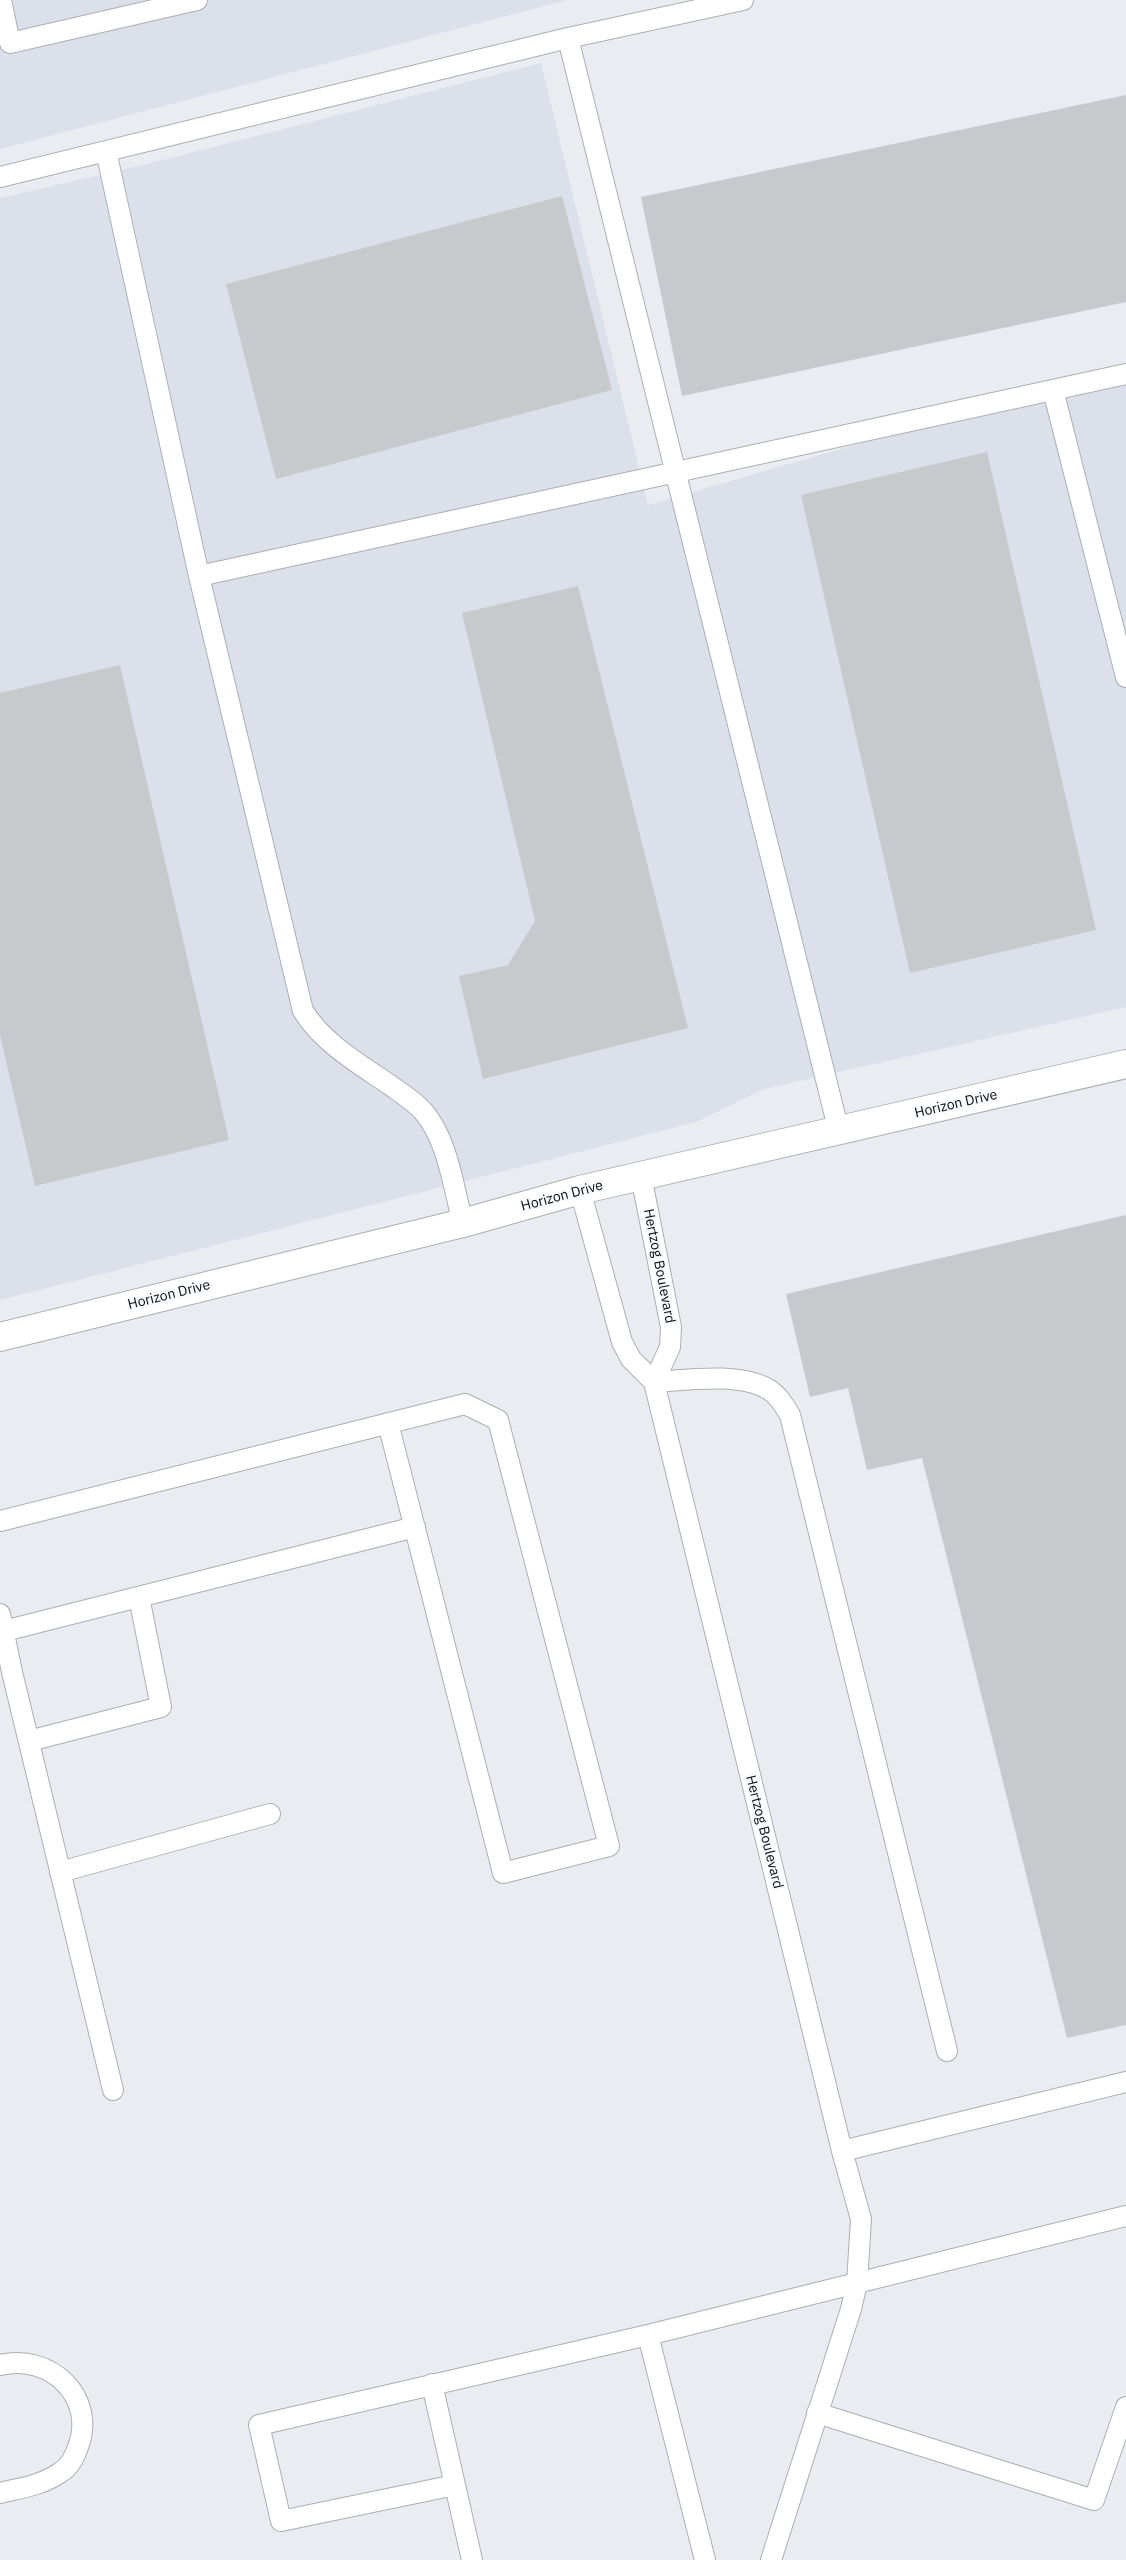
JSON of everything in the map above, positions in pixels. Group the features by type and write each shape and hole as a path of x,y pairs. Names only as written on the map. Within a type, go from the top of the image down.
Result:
{"street":[{"name":"Horizon Drive","path":"0,1337 463,1223 580,1190 839,1132 1126,1064"}],"lane":[{"path":"1,0 10,43 197,0"},
{"path":"0,177 568,38 743,0"},
{"path":"568,38 839,1132"},
{"path":"106,150 199,576 303,1011 314,1028 334,1046 423,1111 443,1146 463,1223"},
{"path":"199,576 676,474 1126,374"},
{"path":"1053,390 1126,677"},
{"name":"Hertzog Boulevard","path":"641,1176 671,1327 670,1347 654,1382 842,2151 861,2219 857,2283 771,2560"},
{"path":"580,1190 622,1342 631,1359 654,1382 708,1379 755,1383 770,1390 782,1401 790,1415 947,2051"},
{"path":"0,1521 388,1423 465,1404 498,1420 609,1846 502,1873 388,1423"},
{"path":"113,2090 2,1622 139,1597 415,1527"},
{"path":"29,1741 161,1707 139,1597"},
{"path":"60,1872 270,1814"},
{"path":"842,2151 1126,2082"},
{"path":"455,2485 281,2521 259,2425 648,2335 1126,2216"},
{"path":"648,2335 705,2560"},
{"path":"0,2365 27,2363 46,2368 64,2379 76,2396 82,2415 82,2436 75,2455 63,2471 45,2482 0,2493"},
{"path":"432,2384 472,2560"},
{"path":"816,2413 1094,2500 1126,2407"}],"shaded area":[{"path":"0,0 567,0 0,149"},
{"path":"541,63 648,505 1126,366 1126,1007 764,1089 696,1122 0,1300 0,198 147,164"}],"building":[{"path":"1126,95 1126,302 682,396 641,197"},
{"path":"562,196 612,390 276,479 226,284"},
{"path":"987,452 1096,930 910,973 801,495"},
{"path":"578,586 688,1028 483,1079 459,976 508,965 535,921 462,613"},
{"path":"120,665 229,1140 35,1186 0,1035 0,693"},
{"path":"1126,1215 1126,2025 1067,2038 922,1458 867,1470 848,1388 810,1397 786,1294"}]}
